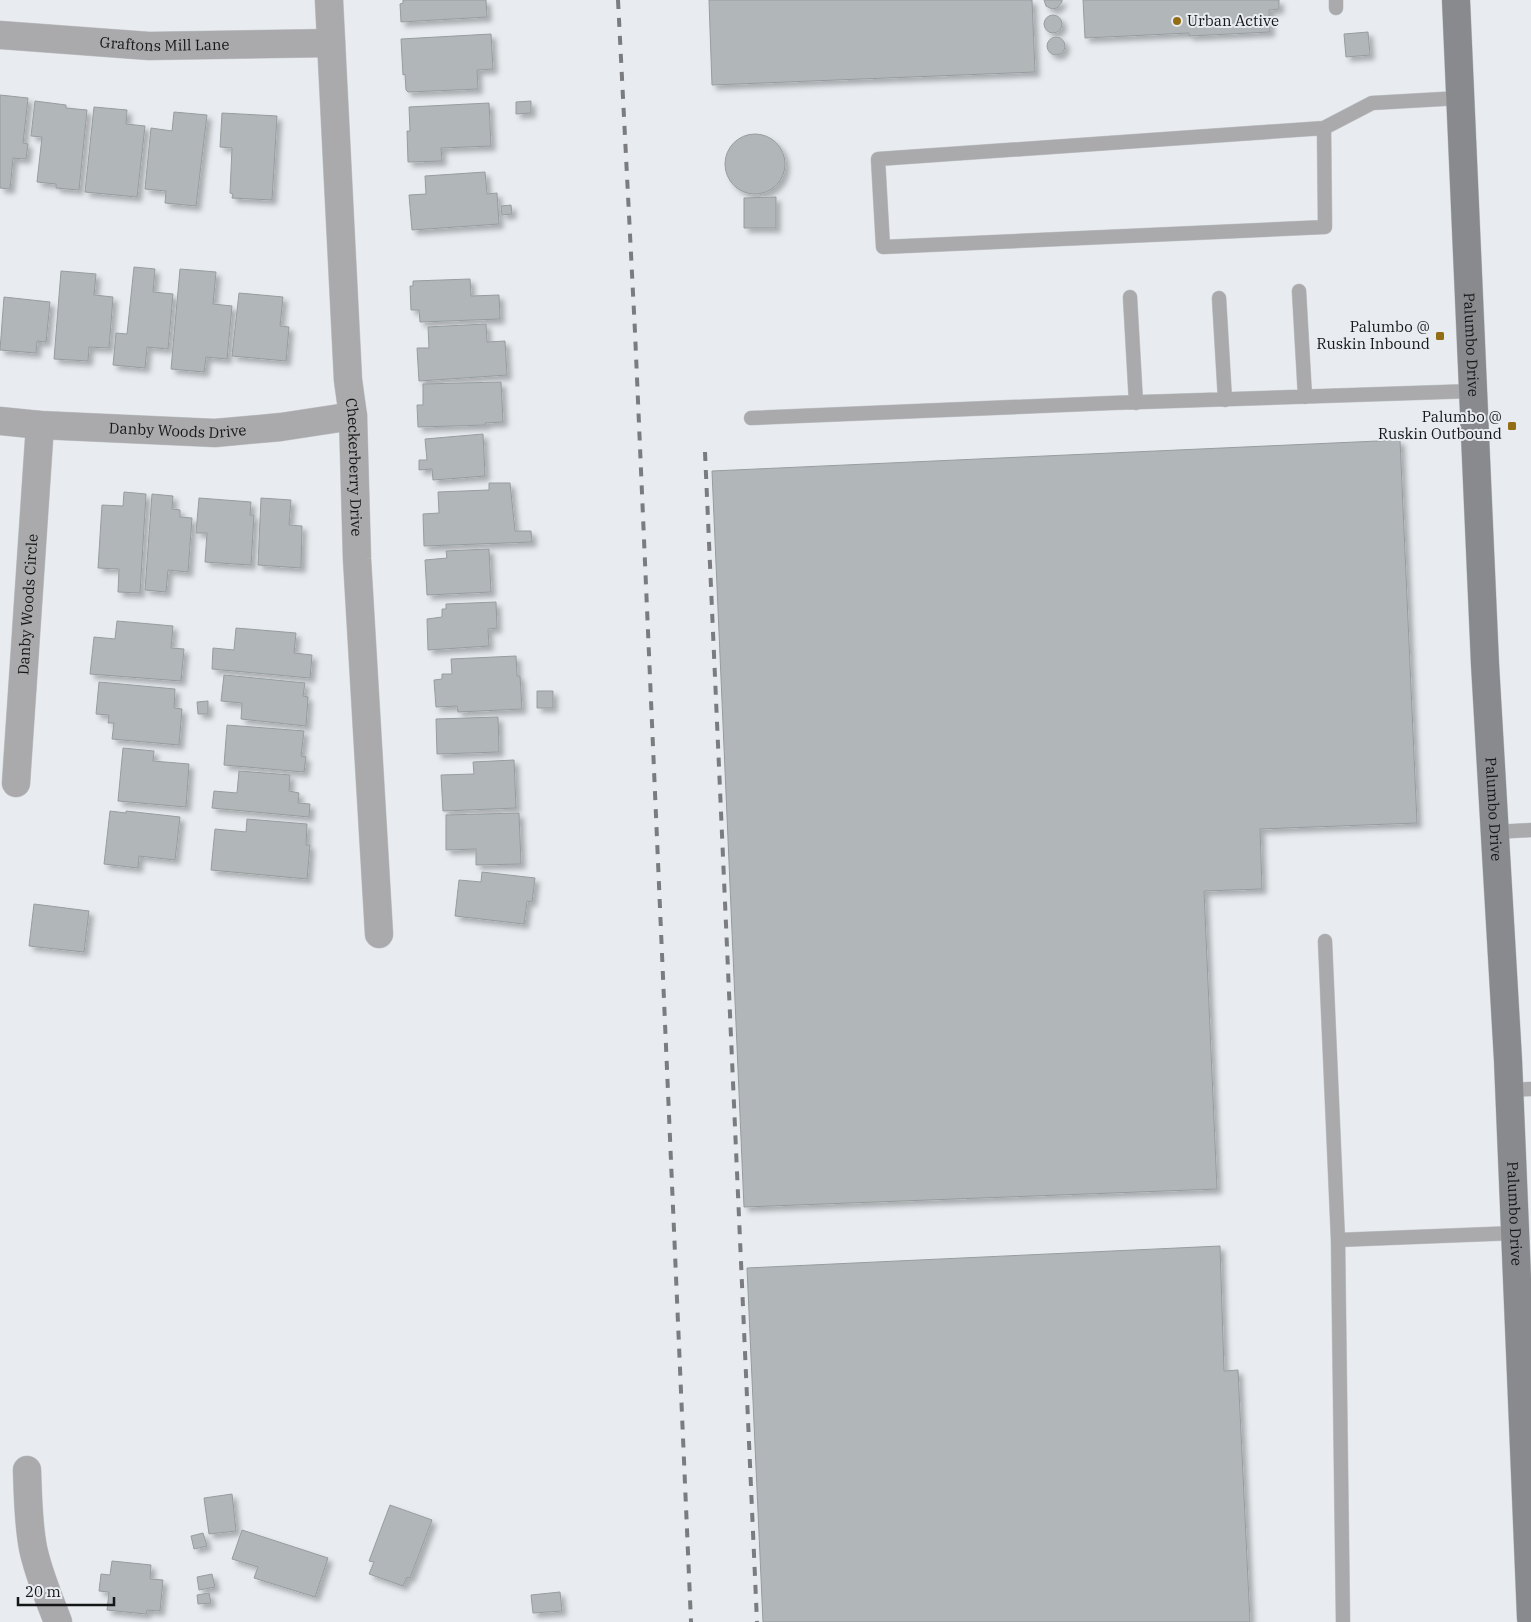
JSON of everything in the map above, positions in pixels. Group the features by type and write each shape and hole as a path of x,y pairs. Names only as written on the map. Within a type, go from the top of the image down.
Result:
{"street":[{"name":"Checkerberry Drive","path":"329,0 348,380 353,416 357,559 379,934"},
{"name":"Palumbo Drive","path":"1456,0 1494,832 1520,1090 1515,1233 1527,1425 1531,1618"},
{"name":"Graftons Mill Lane","path":"0,35 149,46 331,43"},
{"name":"Danby Woods Drive","path":"0,421 40,425 215,433 281,427 353,416"},
{"name":"Danby Woods Circle","path":"16,783 40,425"},
{"path":"27,1470 29,1521 33,1550 58,1622"}],"lane":[{"path":"1324,128 1325,226 883,247 878,159 1324,128 1372,103 1460,98"},
{"path":"1299,291 1304,397"},
{"path":"1130,297 1136,403"},
{"path":"1219,298 1225,400"},
{"path":"751,418 1473,391"},
{"path":"1494,832 1531,830"},
{"path":"1325,941 1338,1240 1343,1622"},
{"path":"1338,1240 1515,1233"}],"building":[{"path":"403,0 486,0 487,17 401,22 400,4 403,3"},
{"path":"709,0 1032,0 1035,72 712,85"},
{"path":"1044,0 1062,0 1062,2 1057,8 1052,9 1046,6"},
{"name":"Urban Active","path":"1083,0 1279,0 1279,9 1269,10 1270,32 1189,36 1189,33 1085,38"},
{"path":"1053,15 1059,18 1062,24 1059,30 1053,33 1047,30 1044,24 1047,18"},
{"path":"1368,32 1370,55 1346,57 1344,34"},
{"path":"491,34 493,69 477,70 478,89 408,92 406,90 405,74 403,75 401,39"},
{"path":"1056,37 1062,40 1065,46 1062,52 1056,55 1050,52 1047,46 1050,40"},
{"path":"0,95 28,98 23,143 28,144 26,159 13,158 10,189 0,188"},
{"path":"35,101 66,105 66,108 87,110 79,190 56,188 56,184 37,182 42,137 31,136"},
{"path":"531,101 531,113 516,114 516,102"},
{"path":"489,103 491,146 441,148 442,161 408,162 407,131 410,131 409,107"},
{"path":"94,107 127,110 126,124 145,126 137,197 85,192"},
{"path":"174,112 207,115 196,206 165,203 166,191 145,189 151,128 172,131"},
{"path":"222,113 277,116 272,200 232,198 233,194 230,193 232,148 220,147"},
{"path":"749,134 761,134 772,139 780,147 785,158 783,176 772,189 761,194 749,194 738,189 730,181 725,170 725,158 730,147 738,139"},
{"path":"485,172 487,194 497,193 499,224 412,230 409,195 426,194 425,176"},
{"path":"776,197 776,228 744,228 744,198"},
{"path":"511,205 512,214 502,215 501,206"},
{"path":"134,267 155,269 153,292 173,294 168,349 147,347 145,368 113,365 116,333 127,334"},
{"path":"180,269 216,272 213,304 232,306 227,359 206,357 204,372 171,369"},
{"path":"61,271 96,274 94,295 113,297 109,348 89,347 88,361 54,359"},
{"path":"470,279 471,296 499,295 500,319 420,322 419,310 411,310 410,286 413,286 413,281"},
{"path":"239,293 283,297 280,326 289,327 286,361 232,356"},
{"path":"4,297 50,302 46,342 37,341 36,353 0,350"},
{"path":"486,324 487,342 505,341 507,375 419,381 417,348 429,348 428,327"},
{"path":"501,382 503,422 485,423 486,425 418,427 417,405 423,405 423,384"},
{"path":"483,434 485,476 433,480 432,469 419,470 419,460 427,460 425,439"},
{"path":"1400,440 1417,823 1260,829 1262,889 1204,891 1217,1189 744,1207 712,471"},
{"path":"489,483 510,483 515,531 531,531 532,542 424,546 423,514 439,513 438,492 489,490"},
{"path":"124,492 146,494 140,593 118,592 119,569 98,568 102,505 123,506"},
{"path":"152,494 173,496 172,509 180,510 180,517 192,518 188,572 168,570 166,592 145,590"},
{"path":"199,498 251,502 250,515 254,515 251,565 205,562 207,533 196,533"},
{"path":"261,498 291,500 289,525 302,526 301,568 258,565"},
{"path":"489,549 491,592 427,595 425,560 447,558 446,551"},
{"path":"496,602 497,628 488,629 489,646 428,650 427,619 442,617 442,609 446,609 446,604"},
{"path":"117,621 173,626 171,648 184,649 181,681 90,674 94,637 115,639"},
{"path":"236,628 296,633 294,653 312,655 310,678 212,669 213,648 234,650"},
{"path":"516,656 517,676 520,676 522,709 458,712 457,706 436,707 434,680 442,679 442,674 452,674 451,659"},
{"path":"224,675 305,683 303,696 308,697 306,726 241,719 242,703 221,701"},
{"path":"99,682 175,689 174,708 182,709 179,745 112,739 114,723 108,723 109,715 96,714"},
{"path":"537,691 553,691 553,708 537,708"},
{"path":"208,701 208,714 198,714 197,702"},
{"path":"498,717 499,752 437,754 436,719"},
{"path":"227,725 304,731 301,756 306,757 304,772 224,765"},
{"path":"123,748 154,751 153,761 189,764 186,807 118,801"},
{"path":"514,760 516,808 443,811 441,775 474,774 473,762"},
{"path":"239,771 290,775 289,791 299,793 298,803 310,804 309,817 212,808 214,791 237,793"},
{"path":"110,811 180,817 175,860 139,856 138,868 104,864"},
{"path":"519,813 521,864 476,865 476,849 446,850 446,815"},
{"path":"247,819 307,824 306,845 310,845 307,879 211,870 215,829 246,832"},
{"path":"482,872 535,878 532,902 527,901 524,924 455,916 459,880 481,882"},
{"path":"34,904 89,911 84,952 29,946"},
{"path":"1220,1246 1224,1371 1238,1370 1250,1622 763,1622 747,1268"},
{"path":"232,1494 236,1531 209,1534 204,1498"},
{"path":"390,1505 432,1520 410,1578 407,1577 403,1586 369,1574 374,1562 369,1561"},
{"path":"242,1530 328,1558 315,1597 254,1578 258,1567 232,1559"},
{"path":"203,1533 207,1546 194,1549 191,1536"},
{"path":"112,1561 151,1565 150,1579 163,1580 160,1611 147,1610 146,1614 107,1610 109,1592 99,1591 101,1574 110,1575"},
{"path":"212,1574 215,1587 199,1590 197,1577"},
{"path":"560,1592 562,1611 533,1613 531,1595"},
{"path":"209,1593 211,1603 198,1604 197,1595"}],"railway":[{"path":"618,0 635,332 691,1622"},
{"path":"705,452 757,1622"}],"place":[{"name":"Urban Active","path":"1177,21"},
{"name":"Palumbo @ Ruskin Inbound","path":"1440,336"},
{"name":"Palumbo @ Ruskin Outbound","path":"1512,426"}]}
